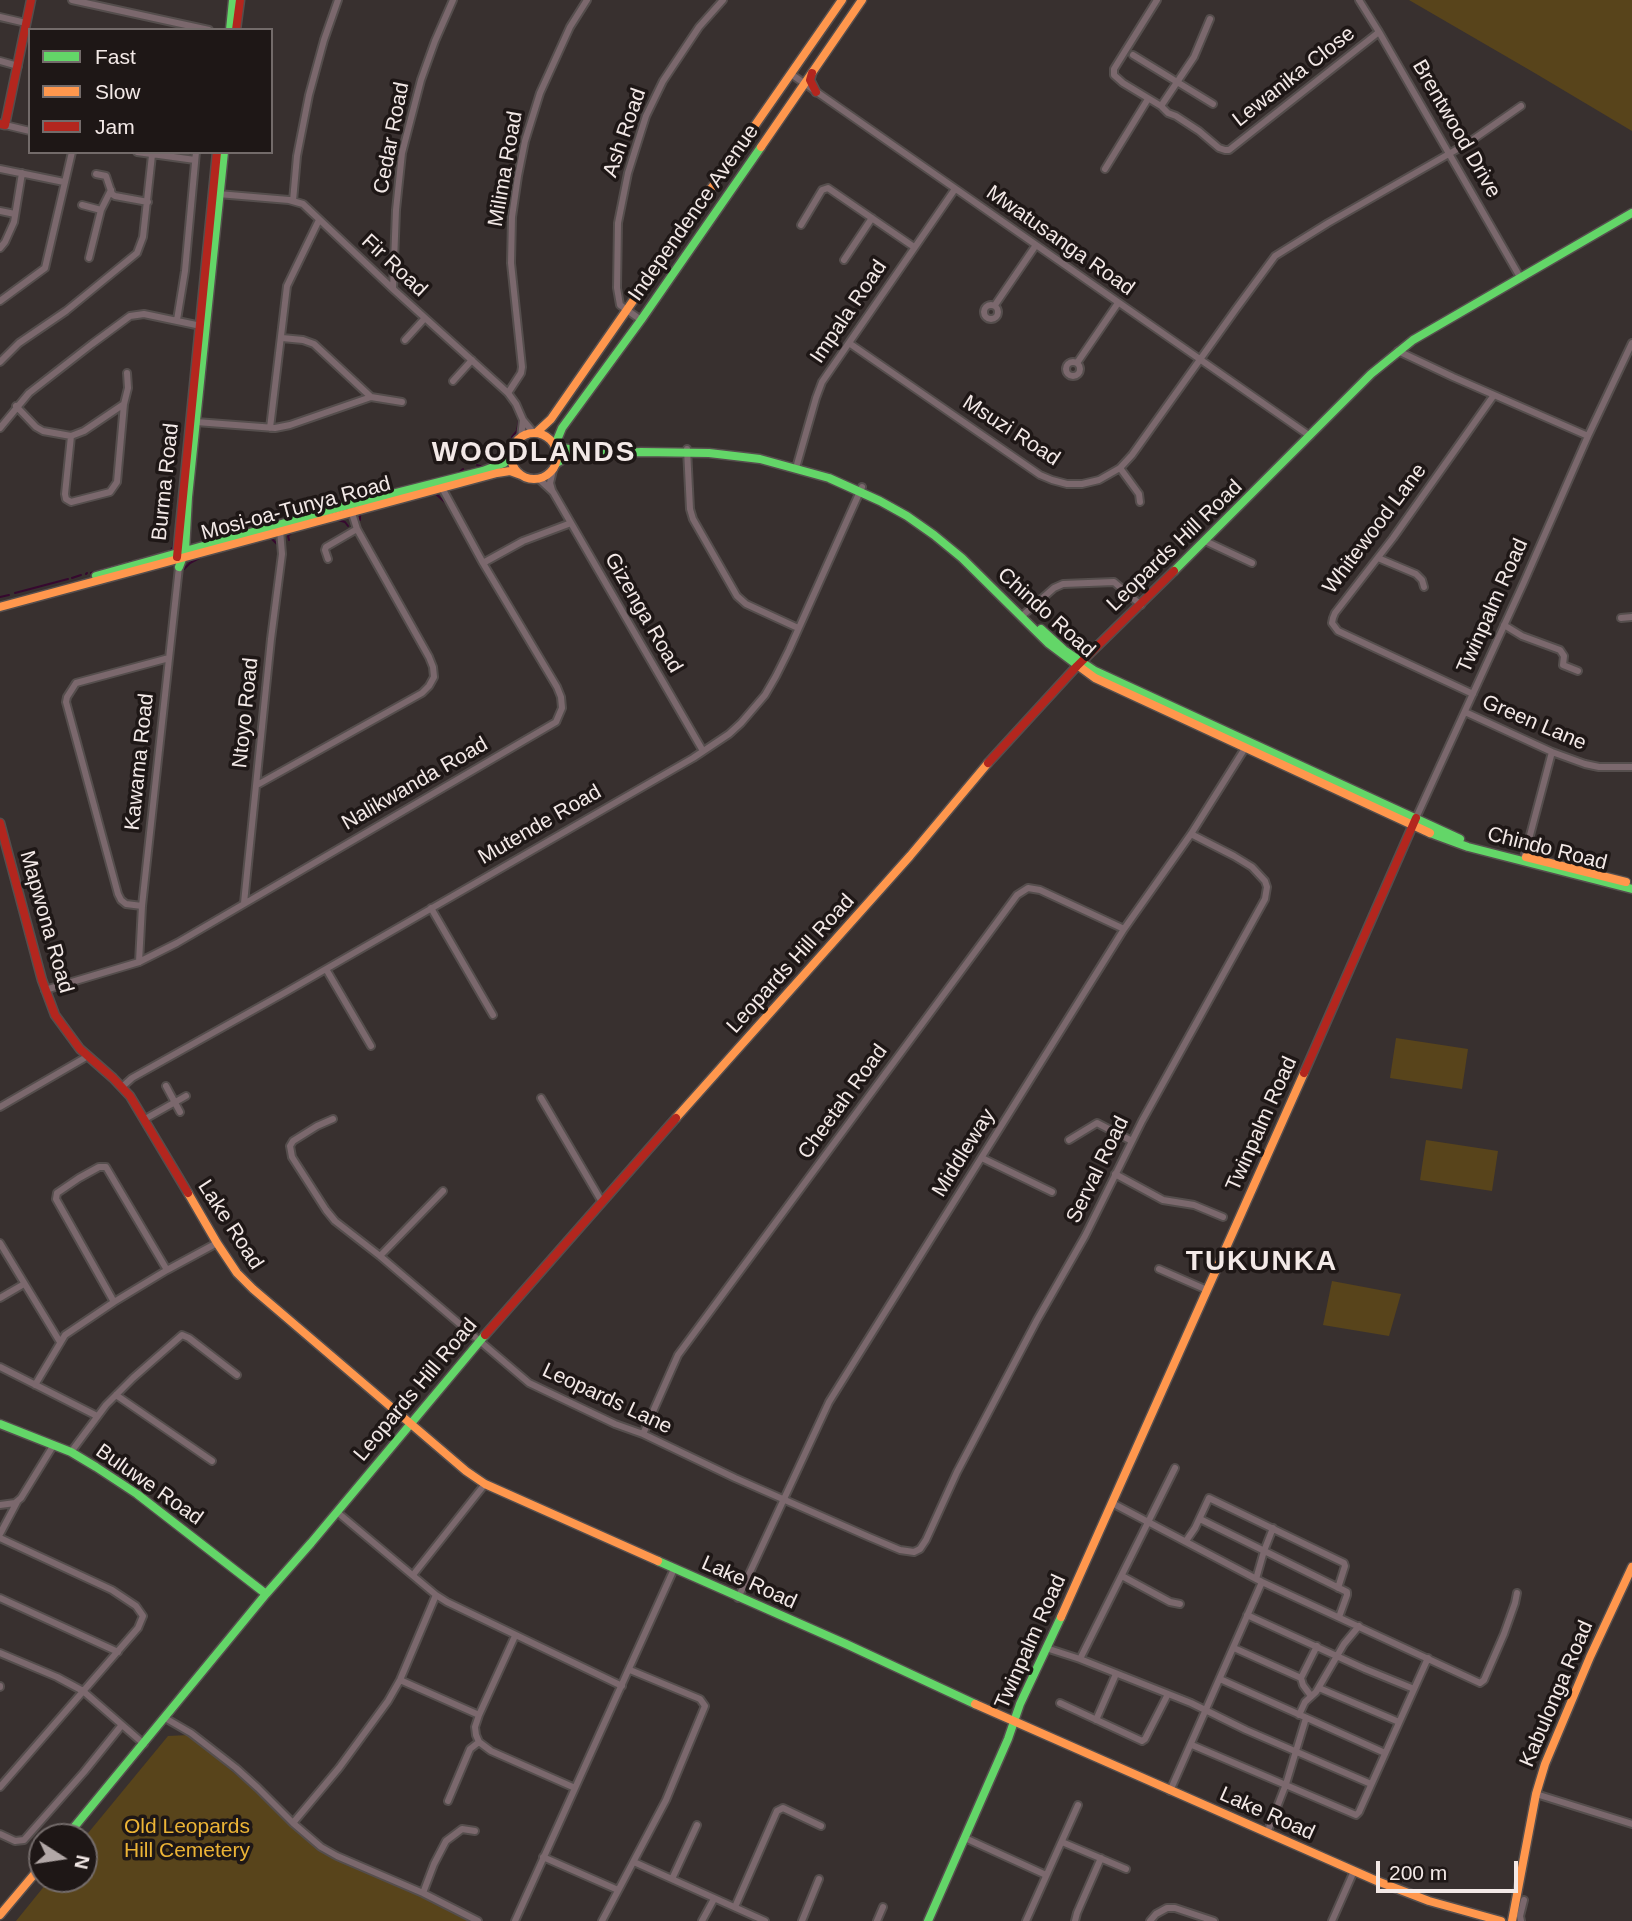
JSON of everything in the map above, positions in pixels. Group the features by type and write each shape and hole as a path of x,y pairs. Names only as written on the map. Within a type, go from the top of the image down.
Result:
{"main road":[{"path":"2,125 27,35 26,23 31,0"},
{"path":"230,28 233,0"},
{"path":"236,28 240,0"},
{"name":"Independence Avenue","path":"535,432 551,419 842,0"},
{"name":"Independence Avenue","path":"556,446 562,428 641,320 862,0"},
{"path":"812,73 810,80 816,92"},
{"name":"Burma Road","path":"180,557 216,194 217,154"},
{"name":"Burma Road","path":"216,194 224,154"},
{"name":"Leopards Hill Road","path":"78,1823 421,1409 910,856 987,764 1079,664 1371,374 1398,351 1520,276 1632,213"},
{"name":"Burma Road","path":"180,557 196,422 203,326"},
{"path":"535,432 546,435 556,446 558,455 555,467 539,479 521,475 512,464 511,454 516,441 535,432"},
{"name":"Chindo Road","path":"556,446 583,451 741,453 833,475 911,513 937,532 965,555 1023,615 1091,673 1414,821 1524,859 1632,889"},
{"name":"Chindo Road","path":"555,467 562,459 575,455 687,451"},
{"name":"Mosi-oa-Tunya Road","path":"440,485 504,463 511,454"},
{"name":"Mosi-oa-Tunya Road","path":"0,604 440,485 507,471 521,475"},
{"path":"1092,652 1091,673 1067,677 1068,655 1085,656 1092,652"},
{"name":"Twinpalm Road","path":"928,1921 1008,1739 1020,1704 1112,1503 1414,821"},
{"name":"Mapwona Road","path":"0,823 54,1015 88,1056 122,1087"},
{"name":"Chindo Road","path":"1524,859 1632,883"},
{"name":"Lake Road","path":"122,1087 145,1119 237,1273 449,1458 485,1484 846,1644 1029,1729 1354,1871 1403,1892 1501,1921"},
{"path":"398,1437 401,1426 397,1412 411,1414 421,1409"},
{"path":"421,1409 418,1418 424,1435"},
{"name":"Buluwe Road","path":"0,1424 71,1452 137,1494 266,1594"},
{"path":"398,1437 412,1433 424,1435"},
{"name":"Kabulonga Road","path":"1513,1921 1536,1794 1545,1764 1632,1567"},
{"path":"999,1715 1011,1712 1020,1704"},
{"path":"1008,1739 1017,1731 1029,1729"},
{"path":"0,1914 28,1881"}],"street":[{"path":"72,0 201,28"},
{"path":"216,194 293,201 309,95 338,0"},
{"name":"Cedar Road","path":"393,289 396,209 402,153 421,80 453,0"},
{"name":"Milima Road","path":"508,393 521,373 522,366 511,263 513,217 525,141 540,93 570,27 587,0"},
{"name":"Ash Road","path":"615,328 618,318 620,206 646,116 672,67 699,27 723,0"},
{"path":"1157,0 1113,72 1118,80 1161,106 1194,57 1210,19"},
{"name":"Brentwood Drive","path":"1359,0 1520,276"},
{"path":"0,17 26,23"},
{"path":"170,28 172,21"},
{"name":"Lewanika Close","path":"1161,106 1219,148 1229,150 1380,32"},
{"path":"1133,55 1213,104"},
{"path":"0,61 18,66"},
{"name":"Mwatusanga Road","path":"791,74 1310,436"},
{"path":"1105,169 1148,99"},
{"name":"Msuzi Road","path":"849,342 1046,478 1067,484 1099,480 1120,468 1142,442 1275,256 1450,154 1521,106"},
{"path":"2,125 28,131"},
{"path":"0,301 45,268 71,154"},
{"path":"147,154 195,160"},
{"path":"177,320 185,271 196,154"},
{"path":"0,362 19,343 66,311 136,253 143,237 152,155"},
{"path":"0,169 64,182"},
{"path":"0,248 11,232 22,173"},
{"path":"96,174 106,176 115,196 148,202"},
{"path":"801,225 822,190 831,189 914,247"},
{"name":"Impala Road","path":"796,466 819,389 955,189"},
{"path":"89,258 101,211 111,191"},
{"name":"Fir Road","path":"293,201 303,204 508,393 523,420 535,432"},
{"path":"82,205 101,211"},
{"path":"0,211 15,214"},
{"path":"844,260 872,218"},
{"path":"270,428 287,286 319,220"},
{"path":"995,305 1036,245"},
{"path":"618,298 620,304 641,320"},
{"path":"1077,363 1118,303"},
{"path":"0,428 29,393 130,316 144,314 203,326"},
{"path":"405,340 425,318"},
{"path":"282,338 314,344 371,397"},
{"name":"Twinpalm Road","path":"1414,821 1587,436 1632,343"},
{"path":"1398,351 1587,436"},
{"path":"453,381 472,360"},
{"path":"71,436 66,499 71,502 110,492 117,482 124,404 128,388 127,373"},
{"name":"Whitewood Lane","path":"1473,694 1345,635 1332,623 1335,613 1378,558 1494,396"},
{"path":"196,422 270,428 290,425 371,397 402,402"},
{"path":"16,406 40,429 71,436 84,431 124,404"},
{"path":"521,437 523,420"},
{"path":"687,451 690,509 693,519 737,596 746,604 798,628"},
{"path":"552,492 550,483 555,467"},
{"path":"1120,468 1139,495 1140,502"},
{"name":"Gizenga Road","path":"539,479 552,492 571,523 703,751"},
{"name":"Nalikwanda Road","path":"45,990 139,962 177,943 556,722 562,708 557,687 440,485"},
{"name":"Mutende Road","path":"122,1087 722,739 741,723 765,695 785,659 861,489"},
{"path":"257,785 422,693 434,677 429,657 357,529 350,509"},
{"path":"483,563 523,541 571,523"},
{"name":"Ntoyo Road","path":"244,904 282,554 279,529"},
{"path":"328,559 326,547 357,529"},
{"path":"1205,541 1252,564"},
{"name":"Kawama Road","path":"139,962 142,906 180,557"},
{"path":"1378,558 1416,574 1424,587"},
{"path":"1023,615 1058,586 1068,584 1114,582 1141,605"},
{"path":"1621,618 1632,617"},
{"path":"1504,625 1522,636 1560,650 1564,656 1563,666 1578,671"},
{"path":"142,906 126,904 118,894 66,702 76,683 169,658"},
{"name":"Green Lane","path":"1465,712 1552,752 1592,766 1632,767"},
{"name":"Middleway","path":"738,1598 828,1402 1124,929 1191,834 1247,745"},
{"path":"1524,859 1552,752"},
{"name":"Serval Road","path":"914,1552 920,1549 926,1539 957,1472 1037,1320 1085,1236 1132,1141 1267,893 1265,881 1252,867 1191,834"},
{"name":"Cheetah Road","path":"643,1434 678,1355 1017,895 1028,888 1040,890 1124,929"},
{"path":"431,908 493,1015"},
{"path":"326,969 371,1046"},
{"path":"0,1107 88,1056"},
{"path":"166,1086 180,1112"},
{"path":"145,1119 186,1096"},
{"path":"541,1098 602,1202"},
{"name":"Leopards Lane","path":"332,1119 293,1141 290,1146 326,1210 335,1221 529,1383 900,1550 914,1552"},
{"path":"1069,1140 1097,1123 1132,1141"},
{"path":"982,1158 1052,1192"},
{"path":"114,1302 56,1199 57,1193 79,1178 99,1167 106,1167 167,1270"},
{"path":"1115,1174 1163,1200 1194,1205 1223,1217"},
{"path":"380,1256 443,1191"},
{"path":"0,1243 60,1342"},
{"path":"35,1385 65,1335 114,1302 217,1243"},
{"path":"1159,1269 1207,1290"},
{"path":"0,1298 24,1284"},
{"path":"71,1452 116,1395 182,1335 237,1376"},
{"path":"0,1367 97,1416"},
{"path":"116,1395 212,1461"},
{"path":"0,1787 118,1652 143,1616 136,1606 112,1590 0,1536 17,1502 31,1484 52,1446"},
{"path":"1080,1659 1175,1468"},
{"path":"413,1575 485,1484"},
{"path":"1186,1541 1209,1498 1344,1563 1338,1588"},
{"path":"0,1505 17,1502"},
{"path":"1112,1503 1259,1580 1477,1682 1483,1682 1513,1610 1517,1593"},
{"path":"337,1512 436,1595 456,1608 622,1686"},
{"path":"1200,1519 1348,1594 1339,1617"},
{"path":"1170,1791 1247,1615 1273,1528"},
{"path":"515,1921 674,1569"},
{"path":"1122,1576 1170,1602 1180,1604"},
{"path":"293,1823 383,1709 400,1680 436,1595"},
{"path":"0,1598 118,1652"},
{"path":"1247,1615 1414,1689"},
{"path":"1267,1833 1286,1784 1305,1702 1318,1688 1359,1626"},
{"path":"515,1636 479,1715 475,1727 479,1742 491,1751 575,1788"},
{"path":"1311,1696 1301,1678 1317,1646"},
{"path":"1046,1648 1168,1693 1371,1784"},
{"path":"1234,1648 1301,1678"},
{"path":"0,1653 83,1691 144,1744"},
{"path":"1192,1745 1354,1815 1359,1812 1428,1658"},
{"path":"606,1920 618,1890 666,1800 705,1706 700,1699 630,1670"},
{"path":"1096,1720 1116,1674"},
{"path":"1220,1679 1385,1753"},
{"path":"400,1680 479,1715"},
{"path":"1318,1688 1399,1722"},
{"path":"1060,1703 1144,1741 1168,1693"},
{"path":"165,1718 191,1733 236,1768 321,1847 478,1921"},
{"path":"0,1834 15,1841 24,1840 121,1726"},
{"path":"447,1801 470,1749 479,1742"},
{"path":"1536,1794 1632,1824"},
{"path":"1027,1921 1078,1805"},
{"path":"735,1908 777,1811 783,1808 821,1826"},
{"path":"672,1879 697,1825"},
{"path":"423,1893 446,1840 462,1829 475,1831"},
{"path":"965,1838 1046,1875"},
{"path":"1062,1842 1126,1869"},
{"path":"543,1857 618,1890"},
{"path":"1075,1921 1101,1858"},
{"path":"634,1861 765,1921"},
{"path":"1332,1921 1354,1871"},
{"path":"802,1921 819,1879"},
{"path":"702,1921 713,1899"},
{"path":"1521,1921 1524,1900"},
{"path":"877,1921 883,1907"},
{"path":"1150,1921 1167,1908 1175,1908 1214,1921"}],"green space":[{"path":"1409,0 1632,0 1632,131 1533,72"},
{"path":"1396,1038 1468,1049 1462,1089 1390,1078"},
{"path":"1426,1140 1498,1151 1492,1191 1420,1180"},
{"path":"1332,1281 1401,1294 1389,1336 1323,1325"},
{"name":"Old Leopards Hill Cemetery","path":"189,1735 334,1857 476,1921 16,1921 39,1893 98,1893 96,1823 168,1736"}],"waterway":[{"path":"512,437 517,431 519,420"},
{"path":"503,458 509,442"},
{"path":"477,465 483,467"},
{"path":"457,474 463,469"},
{"path":"427,496 436,494 447,504"},
{"path":"360,520 360,515 364,512"},
{"path":"338,520 348,526"},
{"path":"289,540 288,536 292,532"},
{"path":"249,544 271,538 277,544"},
{"path":"169,552 174,541"},
{"path":"138,560 153,556"},
{"path":"184,569 203,556"},
{"path":"128,562 133,561"},
{"path":"91,573 123,564"},
{"path":"72,578 81,575"},
{"path":"15,593 68,579"},
{"path":"0,597 9,595"}],"traffic: fast":[{"path":"230,28 233,0"},
{"path":"555,445 562,428 761,147"},
{"path":"179,567 185,551 188,497 224,154"},
{"path":"1174,571 1371,374 1413,340 1632,213"},
{"path":"556,447 581,451"},
{"path":"557,463 568,456 583,455 709,453 760,459 829,478 880,501 934,535 962,558 1048,643 1080,667"},
{"path":"96,576 349,505 483,471 504,463 511,454"},
{"path":"1041,629 1064,650 1095,671 1460,839"},
{"path":"1430,833 1468,847 1632,889"},
{"path":"78,1823 266,1594 485,1335"},
{"path":"0,1424 71,1452 96,1467 137,1494 266,1594"},
{"path":"658,1561 975,1704"},
{"path":"928,1921 1008,1739 1020,1704 1061,1617"}],"traffic: slow":[{"path":"537,432 551,419 842,0"},
{"path":"761,147 862,0"},
{"path":"534,433 551,439 557,456 551,473 534,479 517,473 511,456 517,439 534,433"},
{"path":"0,607 497,473 510,471 521,475"},
{"path":"1080,667 1095,678 1430,833"},
{"path":"676,1118 910,856 988,763"},
{"path":"1526,857 1626,882"},
{"path":"1061,1617 1304,1073"},
{"path":"188,1193 237,1273 466,1471 485,1484 658,1561"},
{"path":"1512,1921 1536,1794 1545,1764 1632,1567"},
{"path":"975,1704 1377,1881 1429,1901 1501,1921"},
{"path":"0,1915 28,1882"}],"traffic: jam":[{"path":"0,124 5,125 31,0"},
{"path":"236,28 240,0"},
{"path":"812,73 810,80 816,92"},
{"path":"177,557 217,154"},
{"path":"988,763 1077,666 1174,571"},
{"path":"1304,1073 1416,818"},
{"path":"0,823 42,980 55,1015 80,1049 130,1096 188,1193"},
{"path":"485,1335 676,1118"}],"district":[{"name":"WOODLANDS","path":"534,453"},
{"name":"TUKUNKA","path":"1262,1262"}]}
